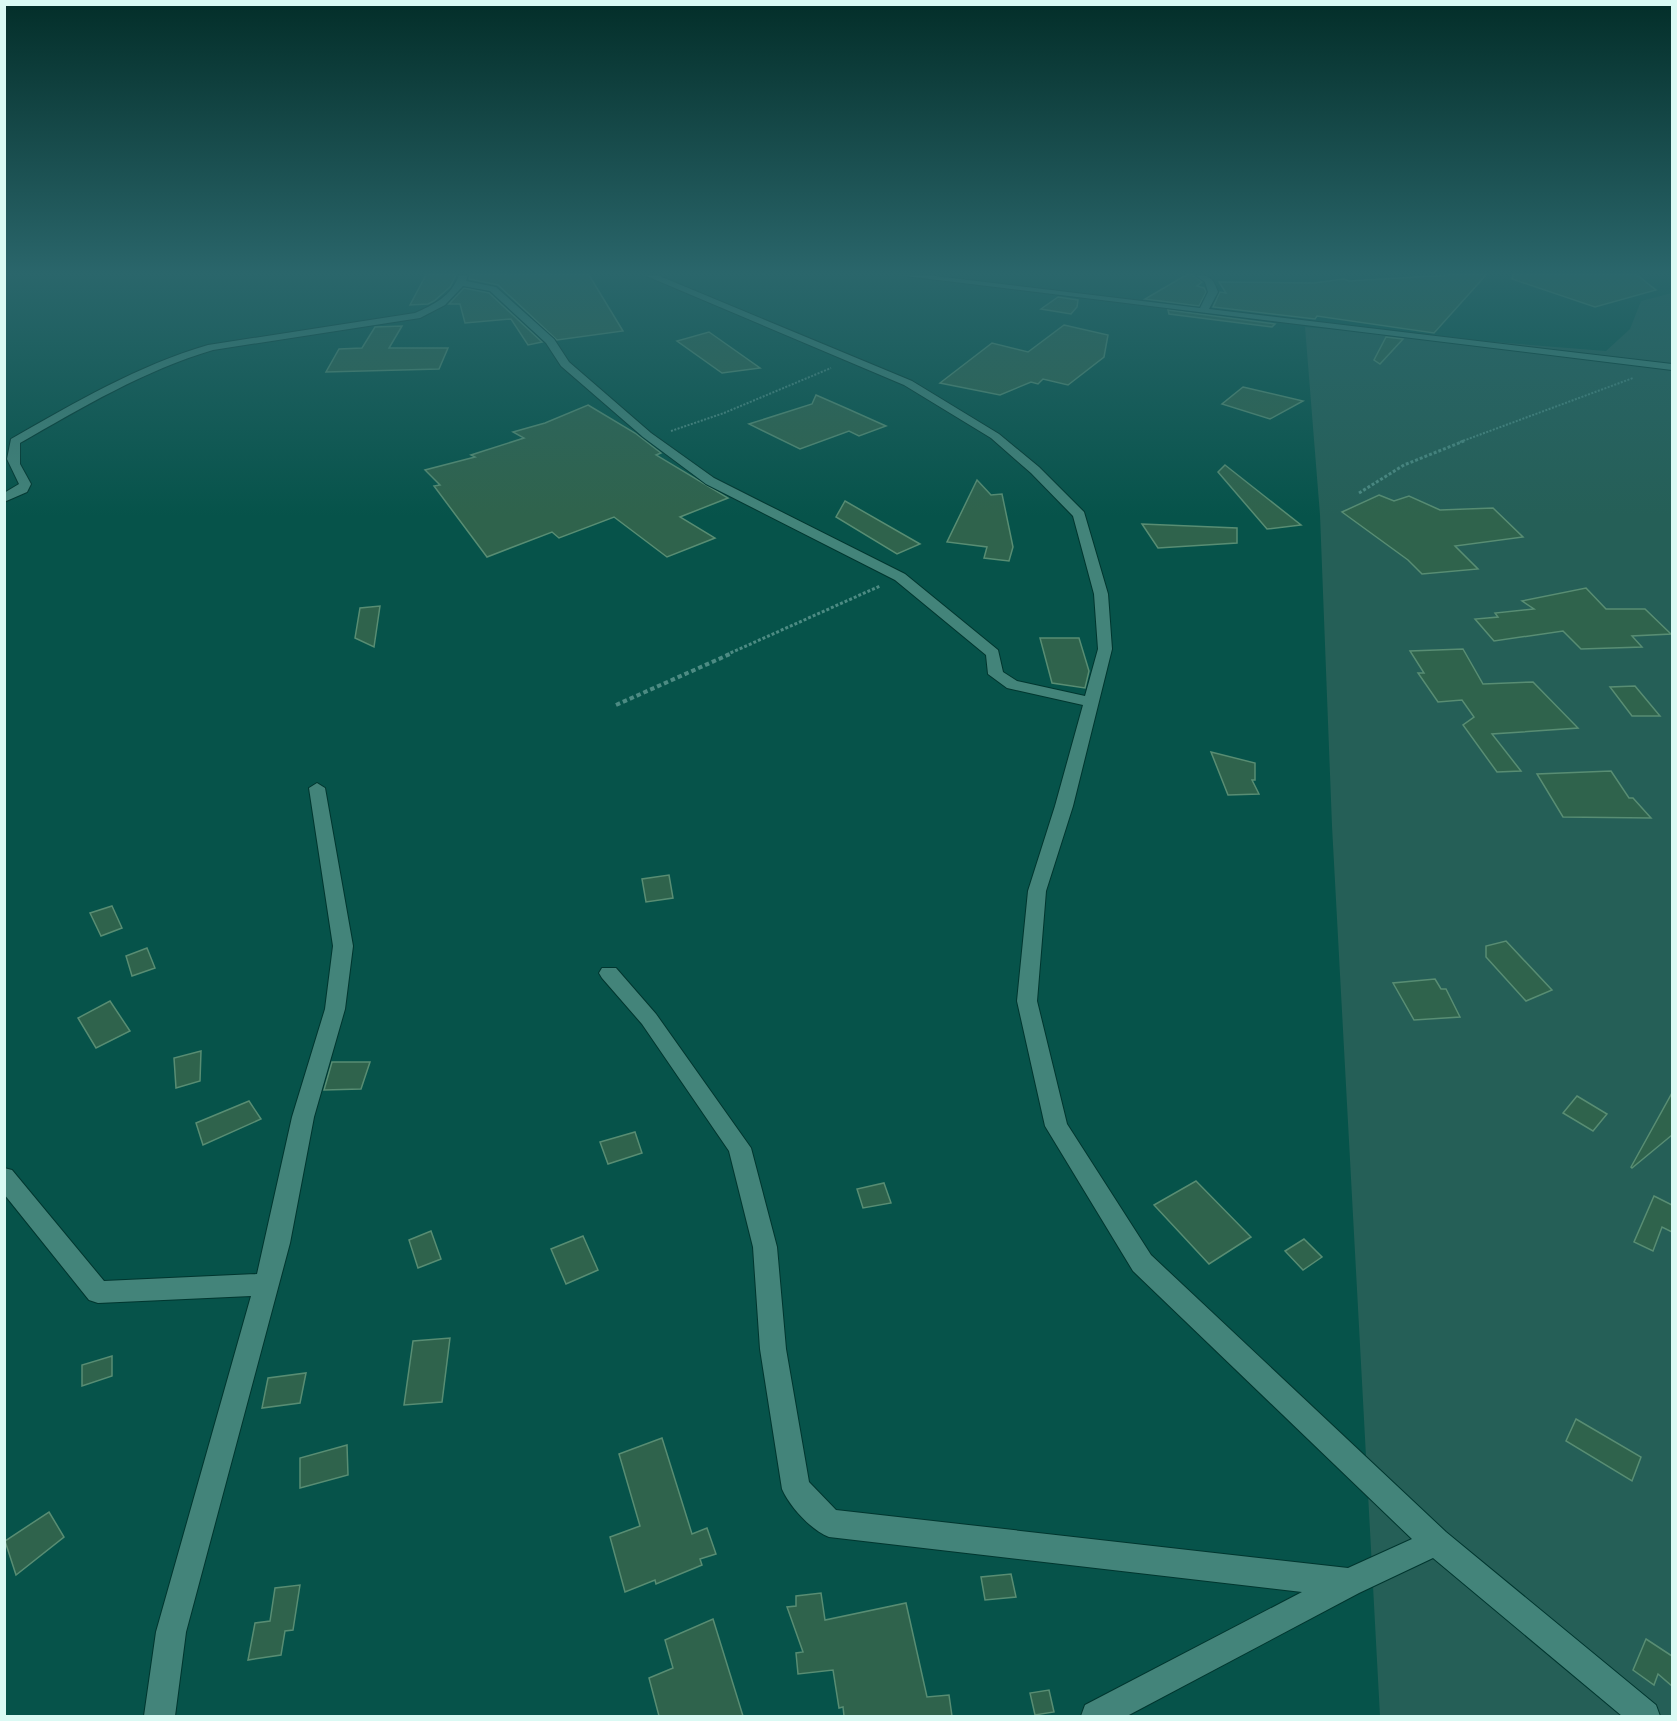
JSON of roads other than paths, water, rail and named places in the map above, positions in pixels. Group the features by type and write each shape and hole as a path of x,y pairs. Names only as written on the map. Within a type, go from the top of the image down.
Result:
{"street":[{"path":"4,498 23,489 25,484 15,470 10,455 15,441 85,401 185,355"},
{"path":"560,355 565,364 652,438 710,480 900,577 993,653 996,674 1012,685 1092,702"},
{"path":"841,355 908,383 995,436 1035,470 1079,515 1101,594 1105,649 1064,806 1037,891 1027,1000 1056,1126 1142,1263 1436,1542 1645,1716"},
{"path":"1576,355 1672,367"},
{"path":"159,1716 171,1632 278,1243 303,1117 335,1009 343,946 317,788"},
{"path":"609,973 649,1019 740,1148 765,1247 773,1349 796,1489 829,1523 1349,1582"},
{"path":"4,1177 98,1292 267,1284"},
{"path":"1096,1716 1349,1582 1436,1542"}]}
